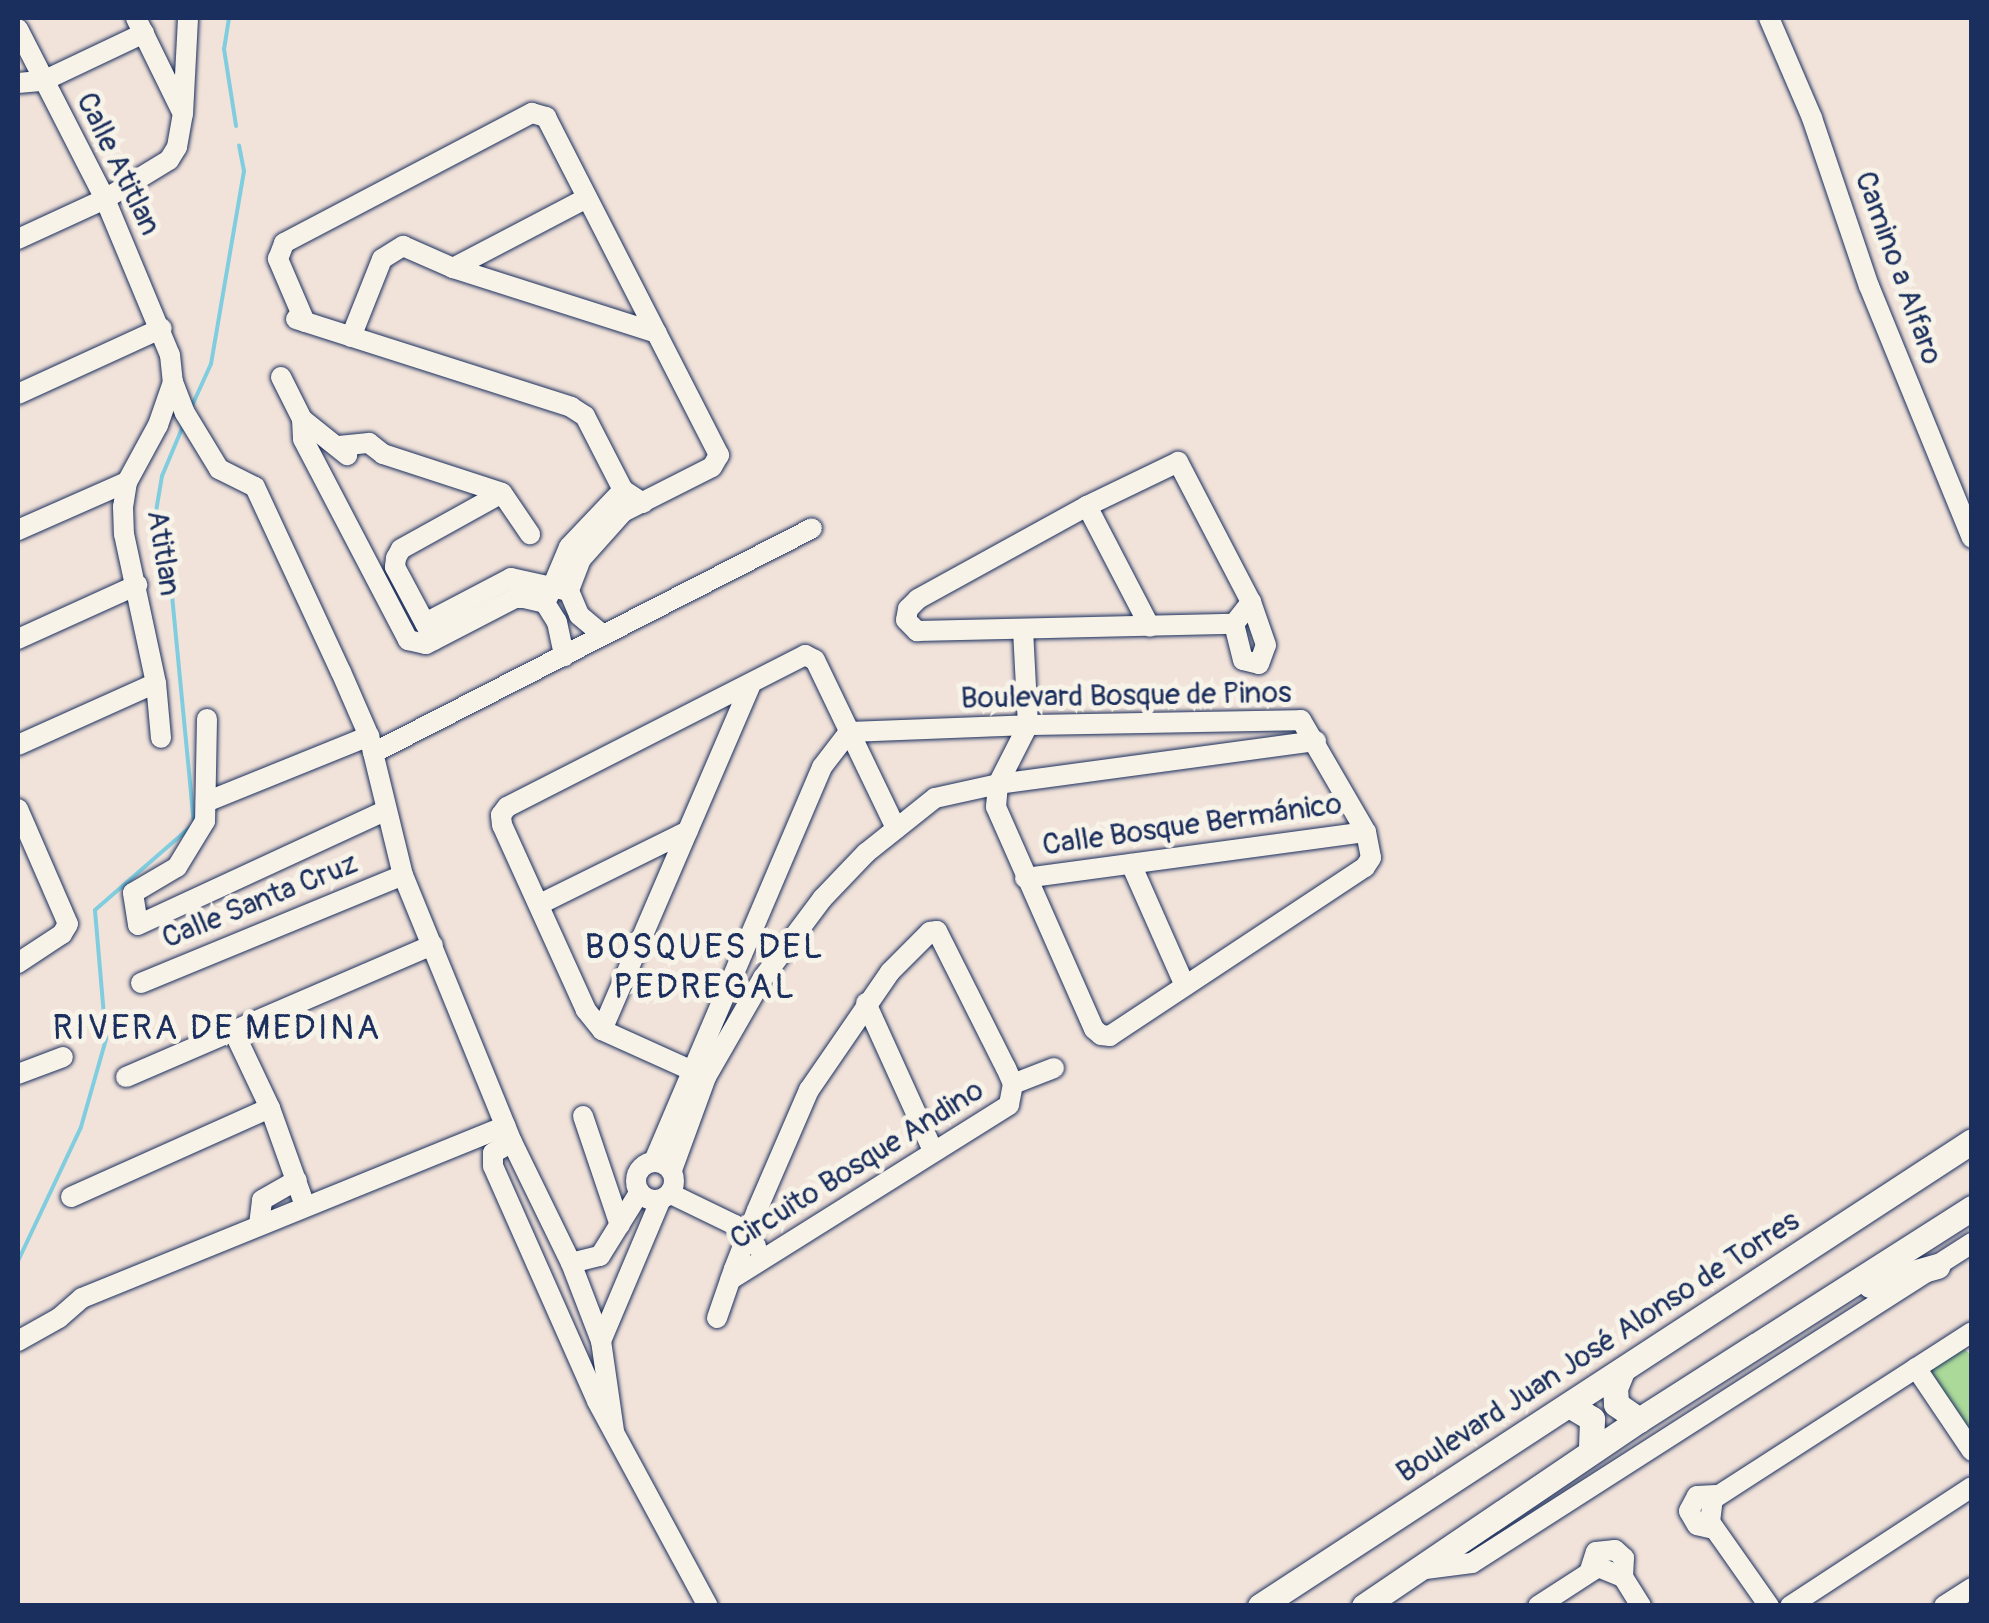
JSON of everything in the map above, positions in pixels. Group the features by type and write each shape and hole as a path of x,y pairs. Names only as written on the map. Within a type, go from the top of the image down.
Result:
{"main road":[{"name":"Boulevard Juan José Alonso de Torres","path":"1260,1606 1972,1141"},
{"path":"1364,1606 1639,1420 1851,1289 1972,1208"},
{"path":"1851,1289 1937,1266"},
{"path":"1622,1371 1615,1388 1616,1404 1639,1420"},
{"path":"1569,1405 1592,1420 1592,1452"}],"street":[{"path":"18,239 160,170 177,147 183,114 188,18"},
{"name":"Camino a Alfaro","path":"1768,18 1812,118 1869,286 1972,538"},
{"path":"18,83 43,81 140,25 183,114"},
{"name":"Calle Atitlan","path":"18,29 105,199 162,328"},
{"path":"555,594 618,517 712,467 718,455 546,117 532,113 284,243 278,259 290,291 286,313 578,411 623,490 643,503"},
{"path":"454,268 587,198"},
{"path":"351,337 375,271 391,250 414,247 454,268 657,334"},
{"path":"18,394 162,328 184,414 224,475 255,487 371,744 403,875 508,1134 571,1263 601,1340 614,1431"},
{"path":"281,376 302,419 324,444 408,640 416,645 429,632 515,598 555,594 602,634"},
{"name":"Atitlan","path":"161,738 156,683 124,534 128,482 158,425 173,382"},
{"path":"158,425 184,414"},
{"path":"324,444 354,458 383,454 502,493 530,534"},
{"path":"1178,462 1251,602 1266,645 1260,664 1244,660 1234,624 917,631 906,620 908,609 918,599 1087,506 1178,462"},
{"path":"18,530 128,482"},
{"path":"564,656 555,594 569,547 623,490"},
{"path":"429,632 396,566 401,549 502,493"},
{"path":"1087,506 1150,627"},
{"path":"206,802 371,744 564,656 812,528"},
{"path":"18,639 137,585"},
{"path":"1234,624 1251,602"},
{"path":"1023,630 1028,725 998,784 996,807 1094,1029 1101,1035 1110,1036 1365,867 1370,858 1366,832 1316,741"},
{"path":"699,1074 602,1030 586,1010 502,825 506,807 810,656 896,828"},
{"path":"18,744 156,683"},
{"path":"602,1030 750,686"},
{"path":"207,719 205,820 176,868 133,894 138,924 385,811"},
{"name":"Boulevard Bosque de Pinos","path":"601,1340 628,1277 658,1183 681,1136 699,1074 822,767 849,732 1302,720 1316,741 947,792 866,853 800,928 699,1074"},
{"path":"1196,724 1203,739 1198,755"},
{"path":"18,810 27,853 68,924 24,960"},
{"path":"540,904 688,831"},
{"name":"Calle Bosque Bermánico","path":"1026,878 1366,832"},
{"path":"1131,864 1185,986"},
{"name":"Calle Santa Cruz","path":"141,983 403,875"},
{"path":"766,906 784,925 800,928"},
{"name":"Circuito Bosque Andino","path":"658,1183 729,1211 757,1210 809,1090 890,972 930,932 937,931 1013,1084 1008,1105 776,1255 730,1280"},
{"path":"752,939 771,934 783,950"},
{"path":"126,1076 434,945"},
{"path":"866,1003 933,1150"},
{"path":"233,1030 270,1108 305,1206"},
{"path":"18,1074 63,1056"},
{"name":"Circuito Bosque Andino","path":"1013,1084 1054,1068"},
{"path":"70,1197 270,1108"},
{"path":"582,1116 620,1225"},
{"path":"18,1340 59,1318 82,1298 305,1206 508,1134"},
{"path":"508,1134 491,1160 614,1431 708,1606"},
{"path":"259,1225 262,1200 296,1180"},
{"path":"604,1180 658,1183"},
{"name":"Boulevard Bosque de Pinos","path":"600,1256 620,1225 658,1183"},
{"name":"Circuito Bosque Andino","path":"658,1183 730,1222 747,1238 730,1280"},
{"path":"757,1210 747,1238 776,1255"},
{"path":"1416,1570 1472,1563 1972,1242"},
{"path":"571,1263 600,1256 628,1277"},
{"path":"717,1318 730,1280"},
{"path":"1762,1602 1714,1530 1708,1511 1716,1495 1970,1337"},
{"path":"1916,1368 1972,1451"},
{"path":"1794,1604 1972,1486"},
{"path":"1538,1606 1590,1570 1608,1567 1623,1577 1641,1606"},
{"path":"1944,1606 1972,1588"}],"green space":[{"path":"1962,1347 1971,1355 1971,1436 1930,1370"}],"waterway":[{"path":"229,18 224,49 236,126"},
{"path":"191,408 211,364 244,171 239,145"},
{"path":"18,1261 81,1127 106,1039 95,910 194,824 172,595 154,523 162,476 183,426"}],"district":[{"name":"BOSQUES DEL PEDREGAL","path":"705,967"},
{"name":"RIVERA DE MEDINA","path":"217,1028"}]}
